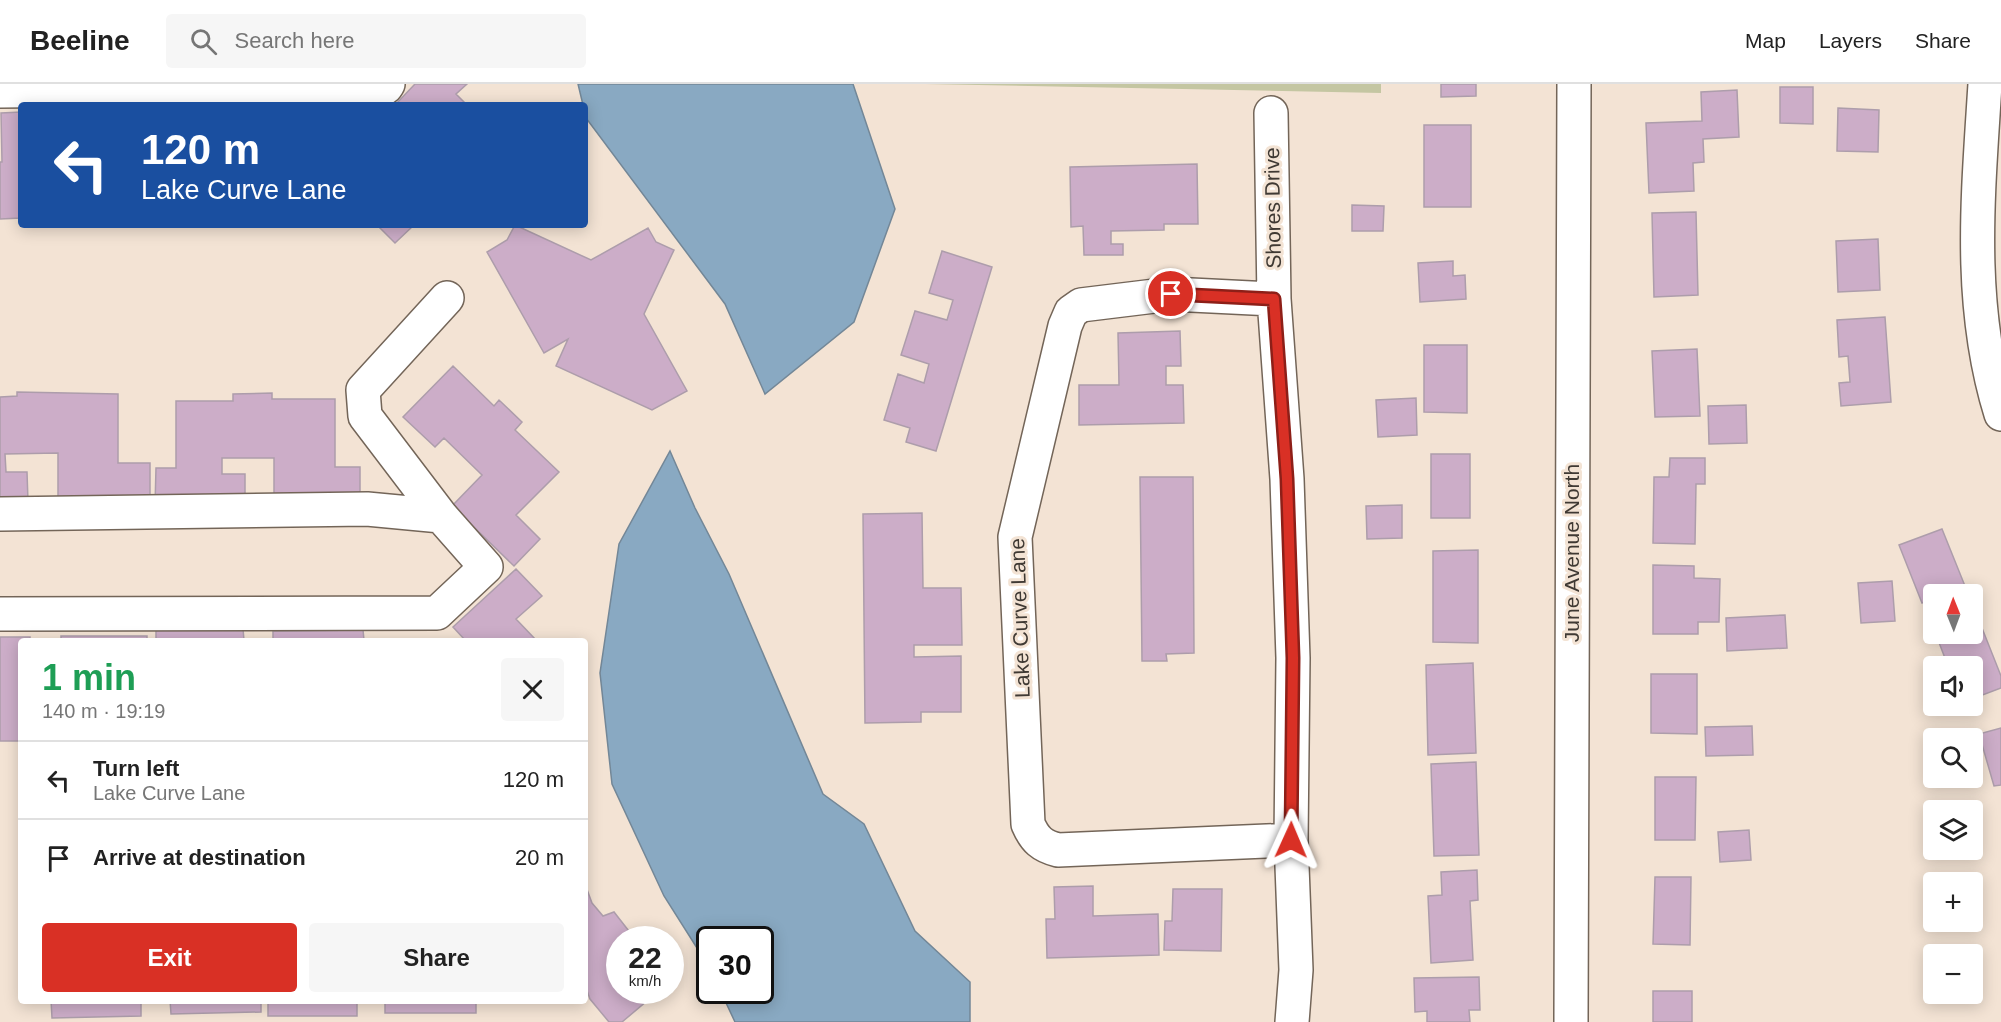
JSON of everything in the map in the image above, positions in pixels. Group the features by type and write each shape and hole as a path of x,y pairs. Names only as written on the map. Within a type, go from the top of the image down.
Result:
{"street":[{"path":"0,91 386,87 388,84"},
{"name":"June Avenue North","path":"1571,1022 1574,84"},
{"path":"1985,84 1977,216 1979,304 1993,348 2001,414"},
{"name":"Shores Drive","path":"1271,113 1274,299 1287,479 1293,658 1291,840 1296,970 1292,1022"},
{"name":"Lake Curve Lane","path":"1274,299 1171,294 1081,305 1071,312 1065,326 1015,537 1028,824 1034,837 1045,847 1058,850 1291,840"},
{"path":"0,614 437,613 486,567 441,516 365,416 363,390 447,298"},
{"path":"0,514 367,509 441,516"}],"green space":[{"path":"925,84 1381,84 1381,93"}],"water":[{"path":"578,84 853,84 895,209 854,322 765,394 725,304 588,121 588,102 582,102"},
{"path":"670,451 695,508 729,574 823,794 864,824 915,931 970,982 970,1022 735,1022 727,1004 774,1004 774,926 696,926 696,946 664,896 612,784 600,673 619,544"}],"building":[{"path":"415,84 467,84 456,94 464,102 398,102"},
{"path":"1441,84 1476,84 1476,96 1441,97"},
{"path":"1780,87 1813,87 1813,124 1780,123"},
{"path":"1737,90 1739,137 1703,139 1704,162 1693,163 1694,191 1649,193 1646,123 1702,121 1701,92"},
{"path":"1838,108 1879,110 1878,152 1837,151"},
{"path":"18,112 18,218 0,219 1,113"},
{"path":"1424,125 1471,125 1471,207 1424,207"},
{"path":"1197,164 1198,224 1164,224 1164,230 1111,231 1111,244 1123,244 1123,255 1084,255 1083,226 1071,227 1070,167"},
{"path":"1352,205 1384,206 1383,231 1352,231"},
{"path":"1696,212 1698,295 1654,297 1652,213"},
{"path":"380,228 411,228 395,243"},
{"path":"513,228 522,228 591,260 648,228 656,242 674,250 644,314 687,391 652,410 556,366 568,339 544,353 487,252 507,240"},
{"path":"1878,239 1880,290 1838,292 1836,241"},
{"path":"942,251 992,267 936,451 906,442 910,428 884,420 898,374 924,383 929,364 901,355 915,311 947,320 953,300 929,293"},
{"path":"1453,261 1453,276 1465,275 1466,299 1420,302 1418,263"},
{"path":"1885,317 1891,402 1841,406 1839,383 1850,382 1848,356 1839,357 1837,320"},
{"path":"1180,331 1181,366 1166,366 1166,385 1183,385 1184,423 1079,425 1079,385 1119,385 1118,333"},
{"path":"1424,345 1467,345 1467,413 1424,412"},
{"path":"1697,349 1700,416 1655,417 1652,351"},
{"path":"453,366 494,406 499,400 522,422 515,430 559,472 516,515 540,539 514,566 452,506 482,475 444,438 435,447 403,417"},
{"path":"17,392 118,394 118,463 150,463 150,501 58,502 58,453 5,454 6,472 27,472 28,501 0,501 0,397 17,396"},
{"path":"272,393 272,399 335,399 335,467 360,467 360,506 274,505 274,458 222,458 222,474 245,474 245,506 155,506 156,468 176,468 176,401 233,401 233,394"},
{"path":"1416,398 1417,435 1378,437 1376,400"},
{"path":"1746,405 1747,443 1709,444 1708,406"},
{"path":"1431,454 1470,454 1470,518 1431,518"},
{"path":"1670,458 1705,458 1705,484 1696,484 1695,544 1653,543 1654,477 1669,477"},
{"path":"1140,477 1193,477 1194,653 1166,654 1167,661 1142,661"},
{"path":"1402,505 1402,538 1367,539 1366,506"},
{"path":"922,513 923,588 961,588 962,645 914,645 914,657 961,656 961,712 921,712 921,722 865,723 863,514"},
{"path":"1942,529 1964,584 1923,584 1922,603 1899,545"},
{"path":"1478,550 1478,643 1433,642 1433,551"},
{"path":"1653,565 1694,566 1694,578 1720,579 1719,622 1698,622 1698,634 1653,634"},
{"path":"516,569 542,596 516,619 534,638 463,638 453,627"},
{"path":"1892,581 1895,621 1861,623 1858,583"},
{"path":"1785,615 1787,648 1727,651 1726,618"},
{"path":"243,629 244,638 156,638 156,630"},
{"path":"363,630 364,638 273,638 273,631"},
{"path":"1983,631 2001,676 2001,688 1983,695 1983,656 1944,656 1940,644 1983,644"},
{"path":"61,636 147,636 147,638 61,638"},
{"path":"0,637 30,637 18,638 18,741 0,741"},
{"path":"1473,663 1476,753 1428,755 1426,665"},
{"path":"1651,674 1697,674 1697,734 1651,733"},
{"path":"1752,726 1753,755 1706,756 1705,727"},
{"path":"2001,728 2001,785 1994,786 1983,748 1983,733"},
{"path":"1476,762 1479,855 1434,856 1431,764"},
{"path":"1655,777 1696,777 1695,840 1655,840"},
{"path":"1749,830 1751,860 1720,862 1718,832"},
{"path":"1477,870 1478,900 1470,901 1473,960 1431,963 1428,896 1442,895 1441,872"},
{"path":"1655,877 1691,877 1690,945 1653,944"},
{"path":"1093,886 1093,916 1158,914 1159,955 1047,958 1046,919 1055,919 1054,887"},
{"path":"1173,889 1222,889 1221,951 1164,950 1165,921 1172,921"},
{"path":"588,892 592,903 603,916 614,912 625,926 606,926 606,1004 643,1004 622,1022 609,1022 588,993"},
{"path":"1479,977 1480,1010 1469,1010 1470,1022 1427,1022 1427,1011 1415,1012 1414,978"},
{"path":"1653,991 1692,991 1692,1022 1653,1022"},
{"path":"51,1004 141,1004 141,1016 52,1018"},
{"path":"170,1004 261,1004 261,1012 171,1014"},
{"path":"268,1004 357,1004 357,1016 268,1016"},
{"path":"385,1004 476,1004 476,1013 385,1013"}],"route":[{"path":"1171,294 1274,299 1287,479 1293,658 1291,840"}]}
